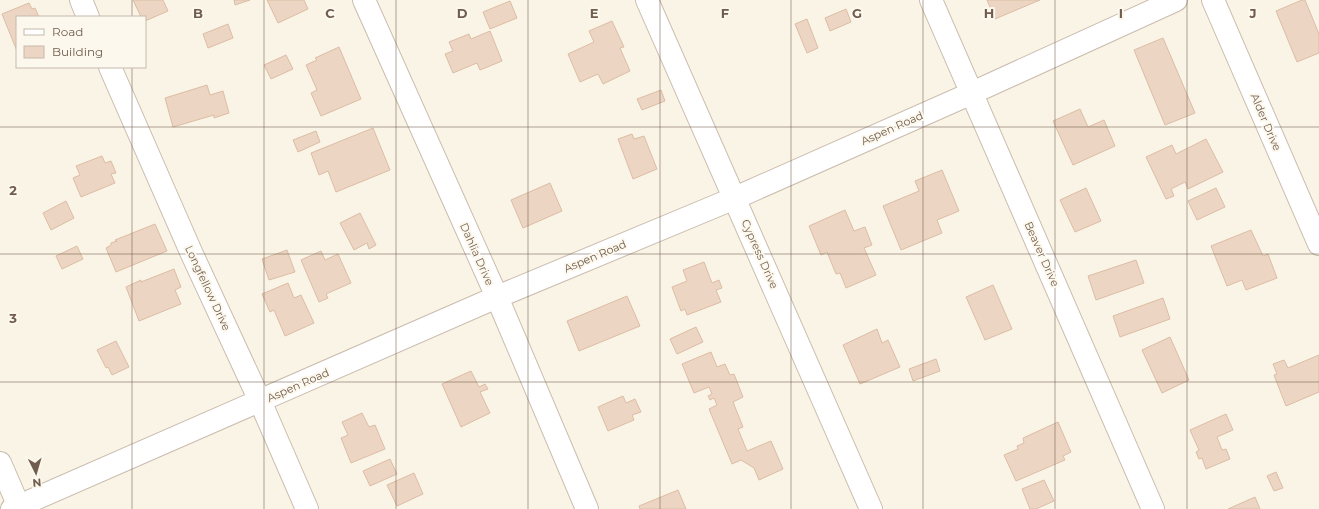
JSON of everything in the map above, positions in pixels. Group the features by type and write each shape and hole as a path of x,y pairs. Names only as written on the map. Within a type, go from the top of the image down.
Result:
{"street":[{"path":"81,0 88,16"},
{"name":"Dahlia Drive","path":"364,0 497,297 587,509"},
{"name":"Cypress Drive","path":"647,0 871,509"},
{"name":"Beaver Drive","path":"931,0 1153,509"},
{"name":"Aspen Road","path":"17,508 497,297 735,198 972,93 1176,0"},
{"name":"Alder Drive","path":"1213,0 1319,244"},
{"name":"Longfellow Drive","path":"110,68 191,252 260,401 307,509"},
{"path":"0,463 17,508"}],"building":[{"path":"133,0 163,0 168,11 146,21 146,16 141,16"},
{"path":"234,0 250,0 235,5"},
{"path":"267,0 304,0 308,9 278,23"},
{"path":"987,0 1040,0 995,19"},
{"path":"1305,0 1319,34 1319,53 1297,62 1276,11"},
{"path":"510,1 517,18 490,29 483,12"},
{"path":"29,3 32,9 35,8 39,16 16,16 16,49 2,14"},
{"path":"846,9 851,22 830,31 825,18"},
{"path":"807,19 818,48 807,53 795,24"},
{"path":"612,21 624,47 620,48 630,71 603,84 598,74 580,82 568,54 594,42 589,31"},
{"path":"228,24 233,38 208,48 203,34"},
{"path":"490,31 502,61 480,70 477,63 453,73 445,54 453,51 449,42 469,34 471,39"},
{"path":"1163,38 1195,113 1165,125 1134,50"},
{"path":"339,47 361,99 321,116 311,93 317,90 306,65 317,60 315,58"},
{"path":"286,55 293,69 271,79 264,65"},
{"path":"207,85 210,95 223,91 229,113 214,118 214,115 173,127 165,98"},
{"path":"661,90 665,101 642,110 637,99"},
{"path":"1080,109 1088,127 1104,120 1115,146 1073,165 1053,121"},
{"path":"373,128 390,170 336,192 328,171 319,175 311,153"},
{"path":"316,131 320,142 298,152 293,140"},
{"path":"632,134 634,139 644,136 657,169 633,179 618,139"},
{"path":"1206,139 1223,172 1188,189 1185,182 1171,189 1174,196 1166,199 1146,157 1172,145 1176,154"},
{"path":"102,156 105,163 111,161 116,173 111,174 115,183 81,197 73,178 80,175 76,166"},
{"path":"942,170 959,211 937,220 942,233 901,250 883,206 919,191 915,181"},
{"path":"550,183 562,211 523,228 511,200"},
{"path":"1086,188 1101,221 1075,232 1060,200"},
{"path":"1216,188 1225,207 1197,220 1188,201"},
{"path":"66,201 74,218 51,230 43,213"},
{"path":"845,210 854,231 865,227 872,245 864,248 876,275 846,288 840,273 836,274 827,252 821,255 809,226"},
{"path":"360,213 376,245 369,249 367,243 354,250 340,223"},
{"path":"155,224 167,251 116,272 106,248 111,245 111,243 117,241 115,240"},
{"path":"1251,230 1263,256 1268,254 1277,278 1246,290 1242,280 1227,286 1211,246"},
{"path":"77,246 83,259 62,269 56,256"},
{"path":"287,250 295,272 269,280 262,259"},
{"path":"321,251 325,260 338,254 351,283 326,294 328,298 319,302 301,260"},
{"path":"1136,260 1144,283 1096,300 1088,276"},
{"path":"704,262 712,283 719,280 722,288 716,290 721,302 687,315 685,309 681,311 672,287 687,281 683,270"},
{"path":"174,269 181,287 175,290 181,304 139,321 126,287 141,280 141,282"},
{"path":"288,283 294,298 301,295 314,323 285,336 274,310 270,312 262,294"},
{"path":"993,285 1012,329 985,340 966,297"},
{"path":"627,296 640,326 579,351 567,321"},
{"path":"1163,298 1170,319 1120,337 1113,316"},
{"path":"696,327 703,342 677,354 670,339"},
{"path":"877,329 882,343 888,340 900,367 860,384 843,345"},
{"path":"1170,337 1189,380 1162,393 1142,350"},
{"path":"116,341 129,367 112,375 108,367 106,368 97,350"},
{"path":"711,352 717,367 725,364 730,375 734,374 743,397 733,402 743,427 738,429 747,451 771,441 783,469 759,480 754,468 741,460 732,464 709,409 717,405 714,398 710,400 708,396 712,394 709,387 694,393 682,364"},
{"path":"1319,355 1319,392 1286,406 1274,375 1277,374 1273,364 1284,360 1288,368"},
{"path":"936,359 940,371 913,381 909,369"},
{"path":"471,371 479,387 485,384 488,389 480,392 490,413 461,427 442,384"},
{"path":"623,396 626,403 635,399 641,412 632,415 634,420 608,431 598,407"},
{"path":"362,413 369,427 375,425 385,449 351,463 341,438 348,435 342,422"},
{"path":"1226,414 1233,430 1217,437 1222,450 1226,449 1230,459 1206,469 1202,458 1199,459 1196,452 1199,450 1190,430"},
{"path":"1058,422 1071,452 1063,456 1065,460 1016,481 1004,455 1018,449 1017,446 1024,443 1023,438"},
{"path":"390,459 397,474 370,486 363,471"},
{"path":"1276,472 1283,488 1274,491 1267,476"},
{"path":"414,473 423,494 397,506 387,485"},
{"path":"1044,480 1054,501 1036,509 1030,509 1022,489"},
{"path":"678,490 686,509 640,509 639,506"},
{"path":"1255,497 1260,509 1228,509"}]}
